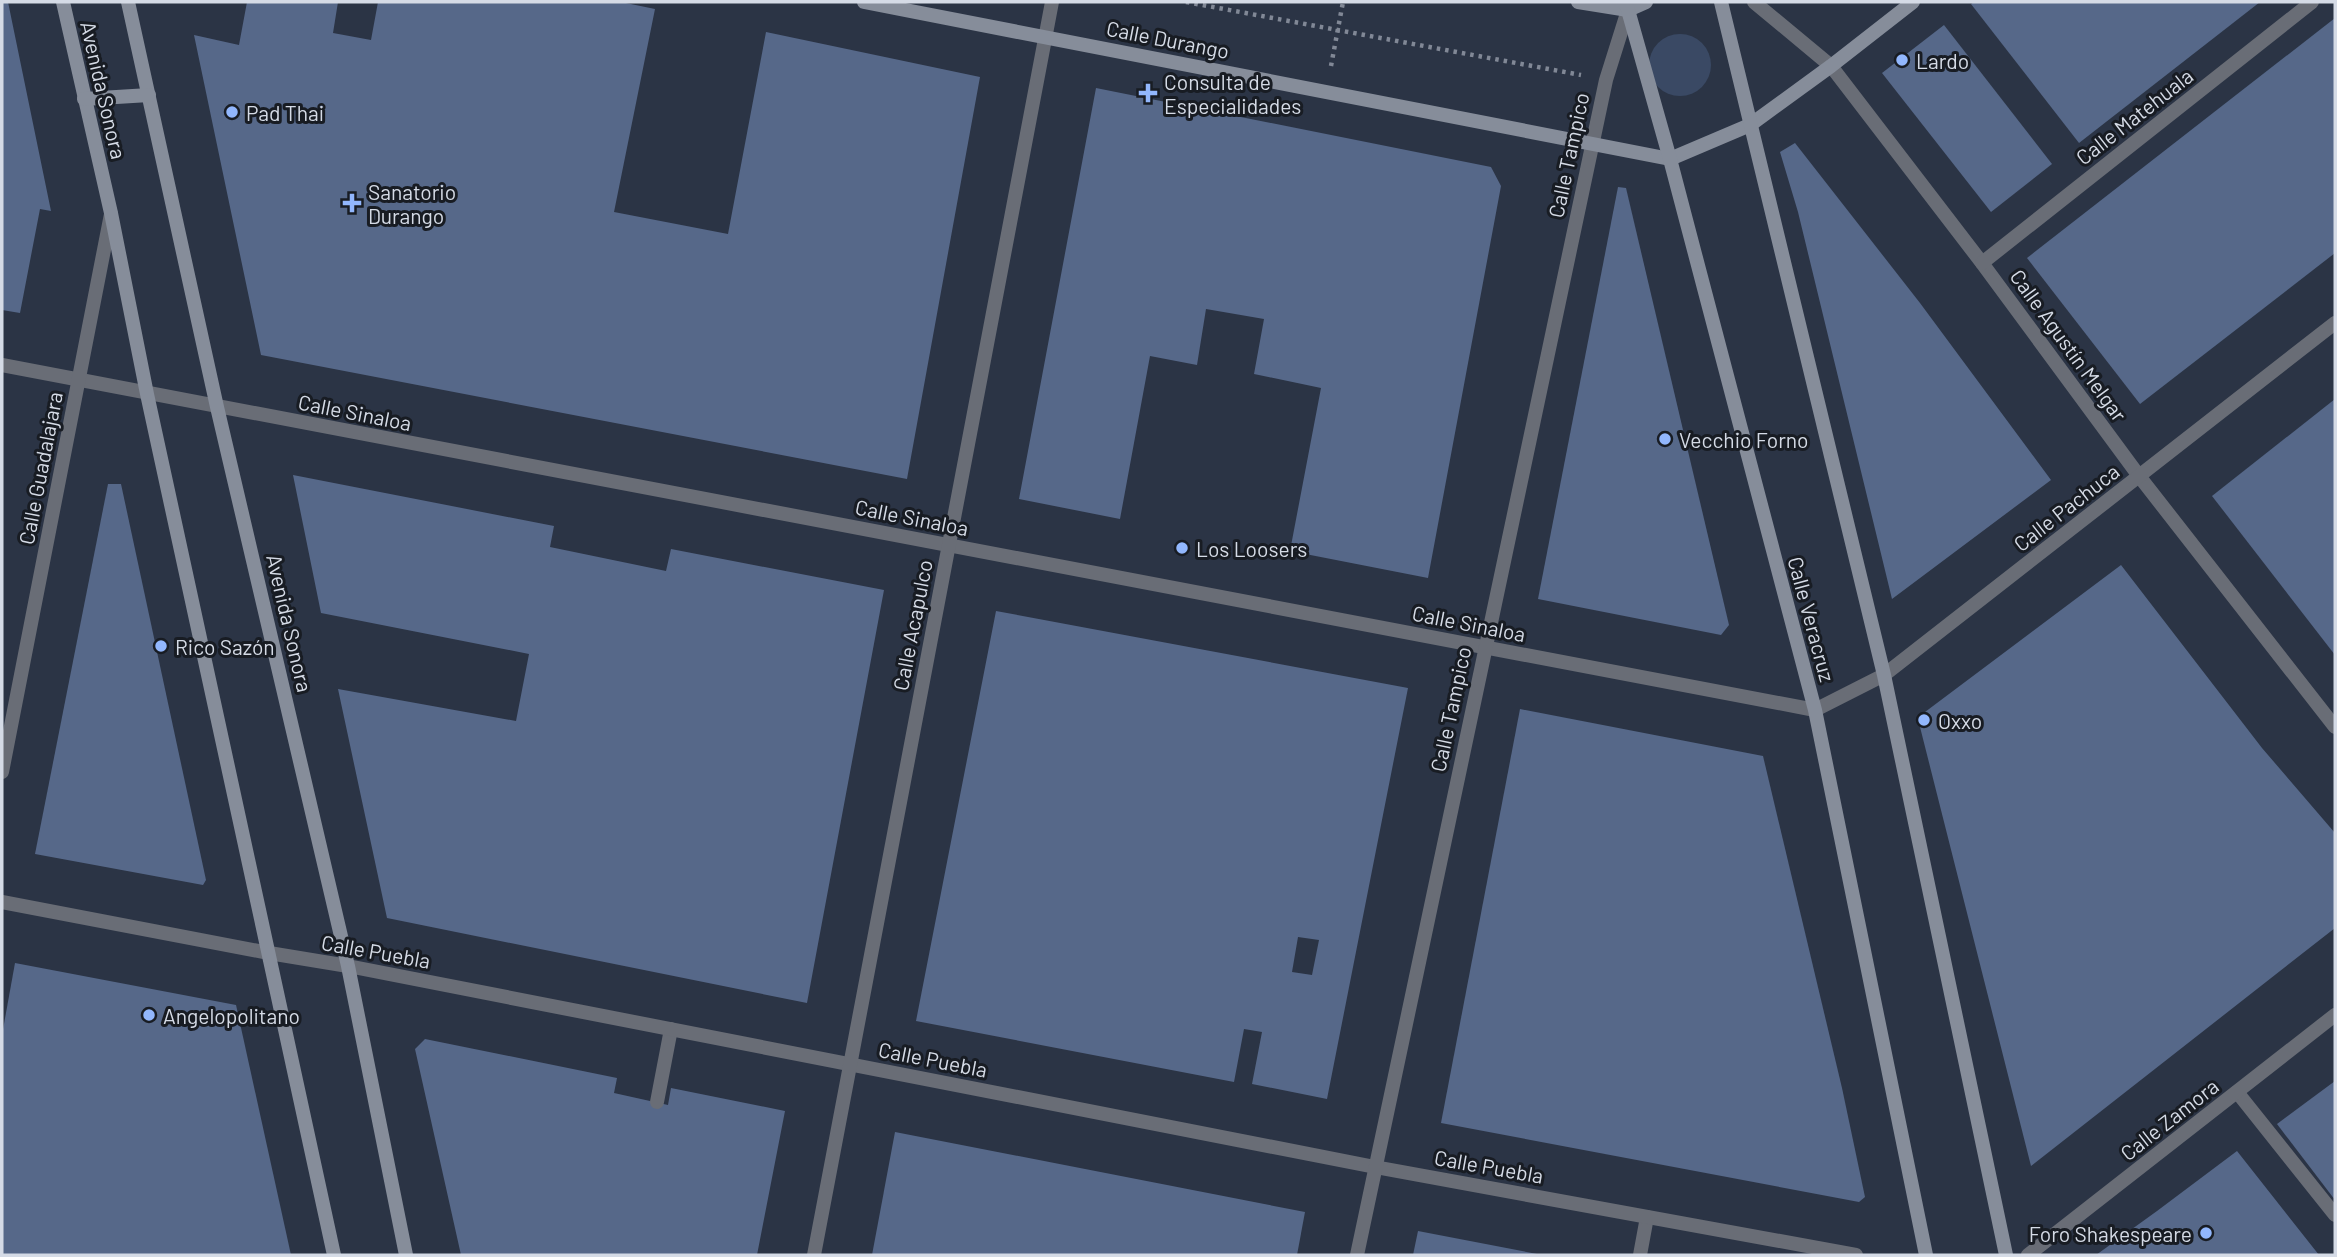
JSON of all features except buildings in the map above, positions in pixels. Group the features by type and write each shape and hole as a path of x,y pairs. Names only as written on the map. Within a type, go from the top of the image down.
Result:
{"main road":[{"name":"Avenida Sonora","path":"63,2 111,213 147,394 334,1255"},
{"name":"Avenida Sonora","path":"128,2 217,407 348,966 406,1255"},
{"name":"Calle Durango","path":"864,2 1670,159"},
{"path":"1577,2 1626,6 1646,2"},
{"path":"1721,2 1884,675 2006,1255"},
{"path":"1670,159 1750,125 1913,2"},
{"name":"Calle Veracruz","path":"1626,6 1670,159 1815,710 1926,1255"},
{"path":"84,99 149,95"}],"street":[{"name":"Calle Acapulco","path":"814,1255 1052,2"},
{"name":"Calle Agustín Melgar","path":"1754,2 1831,66 1982,262 2140,476 2335,727"},
{"name":"Calle Matehuala","path":"1982,262 2312,2"},
{"name":"Calle Tampico","path":"1357,1255 1592,144 1626,6"},
{"name":"Calle Guadalajara","path":"2,772 111,213"},
{"name":"Calle Pachuca","path":"1815,710 1884,675 2335,323"},
{"name":"Calle Sinaloa","path":"2,365 1815,710"},
{"name":"Calle Puebla","path":"2,902 348,966 1375,1167 1856,1255"},
{"name":"Calle Zamora","path":"2028,1255 2335,1015"},
{"path":"657,1102 671,1029"},
{"path":"2237,1092 2335,1215"},
{"path":"1640,1255 1647,1217"}],"path":[{"path":"1186,2 1606,80"},
{"path":"1326,91 1343,2"}],"shaded area":[{"path":"1680,34 1692,36 1702,43 1709,53 1709,77 1702,87 1692,94 1680,96 1668,94 1658,87 1651,77 1649,65 1651,53 1658,43 1668,36"}],"place":[{"name":"Lardo","path":"1902,60"},
{"name":"Consulta de Especialidades","path":"1148,93"},
{"name":"Pad Thai","path":"232,112"},
{"name":"Sanatorio Durango","path":"352,203"},
{"name":"Vecchio Forno","path":"1665,439"},
{"name":"Los Loosers","path":"1182,548"},
{"name":"Rico Sazón","path":"161,646"},
{"name":"Oxxo","path":"1924,720"},
{"name":"Angelopolitano","path":"149,1015"},
{"name":"Foro Shakespeare","path":"2206,1233"}]}
